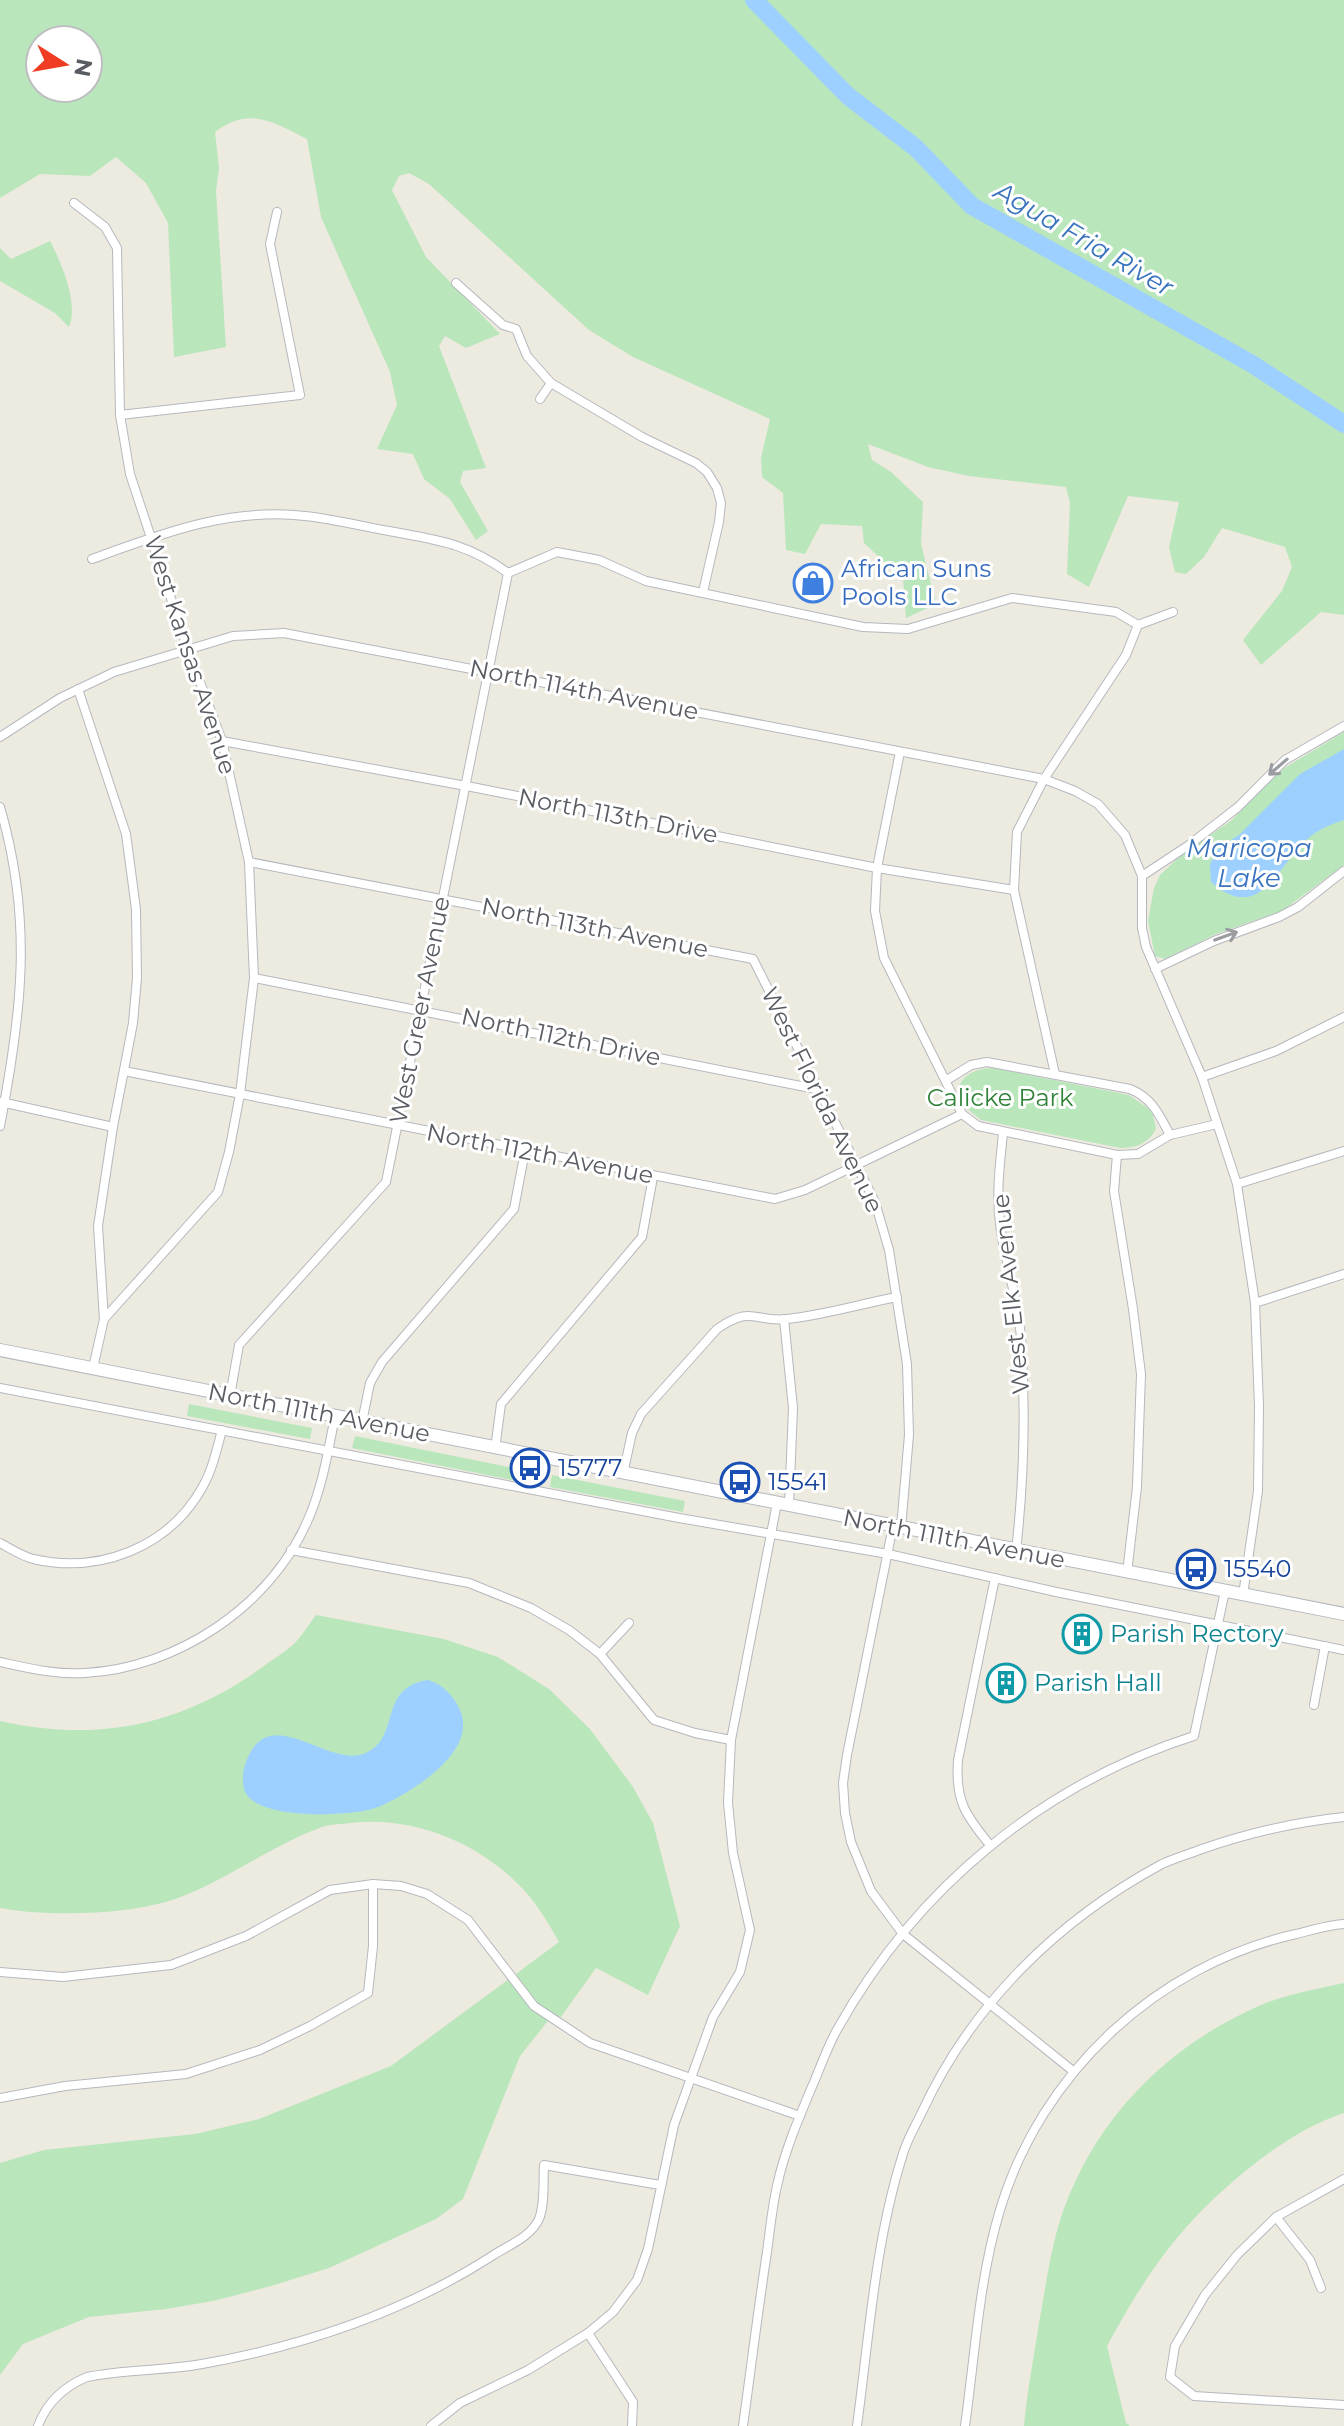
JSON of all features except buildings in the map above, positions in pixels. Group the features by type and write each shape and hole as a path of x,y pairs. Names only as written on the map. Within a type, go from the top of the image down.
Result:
{"street":[{"name":"West Kansas Avenue","path":"74,203 105,227 117,248 120,415 130,474 188,650 222,741 249,862 254,978 240,1094 218,1192 104,1319 93,1368"},
{"path":"120,415 300,395 270,244 277,212"},
{"path":"456,283 503,325 516,329 527,356 551,383 707,472 717,488 721,503 703,592"},
{"path":"540,399 551,383"},
{"path":"92,559 152,537 223,518 263,514 304,516 459,545 508,573 557,552 578,554 646,581 863,627 908,629 1012,598 1116,612 1138,625"},
{"name":"West Greer Avenue","path":"230,1396 239,1345 386,1182 508,573"},
{"path":"1055,1074 1014,890 1017,832 1044,779 1126,655 1138,625 1173,612"},
{"name":"North 114th Avenue","path":"0,737 78,689 114,672 242,635 284,633 1044,779 1098,804 1125,835 1142,876"},
{"path":"78,689 126,834 136,909 133,1023 98,1226 104,1319"},
{"path":"1243,1595 1258,1491 1255,1303 1237,1184 1202,1077 1155,969 1142,928 1142,876 1238,807 1285,760 1344,726"},
{"name":"North 113th Drive","path":"222,741 877,868 1014,890"},
{"path":"900,752 877,868 875,911 884,958 962,1114 978,1126 1003,1133 1117,1155 1138,1154 1170,1135 1217,1124"},
{"path":"0,807 19,895 22,961 18,1026 0,1126"},
{"name":"North 113th Avenue","path":"249,862 753,959"},
{"path":"1155,969 1214,941 1279,917 1298,907 1344,871"},
{"name":"West Florida Avenue","path":"753,959 875,1202 886,1238 907,1364 909,1435 897,1527 888,1554 843,1783 851,1842 871,1891 903,1934 1073,2071"},
{"name":"North 112th Drive","path":"254,978 420,1008 821,1090"},
{"path":"1202,1077 1276,1051 1344,1017"},
{"path":"947,1080 971,1065 987,1062 1130,1089 1155,1106 1170,1135"},
{"name":"North 112th Avenue","path":"124,1071 775,1199 858,1166 962,1114"},
{"path":"2,1102 113,1127"},
{"name":"West Elk Avenue","path":"1003,1133 998,1187 1000,1225 1021,1336 1024,1422 1024,1481 1016,1551"},
{"path":"362,1422 370,1383 382,1362 514,1209 525,1151"},
{"path":"1237,1184 1344,1151"},
{"path":"1117,1155 1114,1191 1141,1374 1137,1487 1127,1573"},
{"path":"495,1449 501,1404 642,1237 653,1177"},
{"path":"1255,1303 1344,1274"},
{"path":"623,1474 632,1433 641,1414 717,1329 732,1319 752,1314 784,1319 897,1297"},
{"path":"431,2426 460,2403 528,2370 588,2333 613,2312 637,2280 648,2249 674,2125 713,2017 740,1972 750,1930 733,1853 728,1803 731,1740 771,1534 783,1505 793,1408 784,1319"},
{"name":"North 111th Avenue","path":"0,1350 1344,1614"},
{"name":"North 111th Avenue","path":"0,1388 888,1554 1344,1650"},
{"path":"0,1662 47,1672 85,1673 134,1665 175,1651 220,1626 266,1584 306,1524 329,1451 335,1416"},
{"path":"0,1543 31,1558 66,1563 105,1560 127,1554 151,1542 174,1524 203,1487 222,1430"},
{"path":"291,1550 469,1583 531,1608 569,1630 600,1654 654,1720 731,1740"},
{"path":"990,1845 966,1817 956,1780 995,1578"},
{"path":"743,2426 777,2185 800,2116 836,2031 867,1979 903,1934 943,1888 990,1845 1050,1802 1117,1764 1194,1736 1225,1591"},
{"path":"600,1654 629,1623"},
{"path":"1314,1705 1325,1646"},
{"path":"857,2426 889,2205 902,2153 932,2089 966,2034 990,2003 1032,1957 1086,1911 1165,1863 1236,1838 1315,1820 1344,1817"},
{"path":"0,1972 63,1977 171,1965 246,1936 330,1890 373,1884 401,1886 427,1894 468,1920 534,2006 590,2043 800,2116"},
{"path":"0,2098 65,2086 186,2074 260,2050 368,1993 373,1946 373,1884"},
{"path":"965,2426 986,2275 1000,2211 1021,2157 1073,2071 1152,1997 1191,1973 1225,1955 1275,1939 1344,1924"},
{"path":"38,2426 45,2409 56,2397 71,2384 87,2377 200,2364 256,2353 315,2336 421,2295 530,2232 540,2218 544,2165 660,2185"},
{"path":"1344,2179 1276,2217 1237,2255 1205,2295 1175,2346 1170,2377 1194,2396 1344,2405"},
{"path":"1276,2217 1310,2260 1321,2288"},
{"path":"588,2333 633,2402 632,2426"}],"green space":[{"path":"0,0 1344,0 1344,615 1321,612 1261,665 1243,640 1282,591 1292,567 1285,547 1222,528 1204,557 1186,574 1175,572 1169,547 1179,502 1128,496 1089,587 1067,574 1070,503 1066,487 969,476 928,467 868,444 872,460 891,472 923,502 921,544 936,604 906,618 903,579 864,543 862,526 821,524 805,554 786,550 783,493 762,477 761,458 770,419 633,357 589,330 429,184 409,173 399,176 392,190 426,257 500,334 466,348 445,336 439,346 486,468 463,471 460,482 488,531 476,540 450,499 424,479 413,454 377,449 397,405 390,372 321,217 307,139 272,122 250,118 227,124 215,132 226,347 174,357 168,223 146,183 116,157 90,176 40,174 0,198"},
{"path":"50,241 70,295 72,317 69,327 55,313 0,281 0,248 11,259"},
{"path":"1344,732 1344,865 1282,911 1216,934 1165,959 1155,956 1148,921 1154,888 1160,875 1181,855 1232,820 1276,773"},
{"name":"Calicke Park","path":"994,1068 1129,1095 1152,1111 1156,1128 1142,1144 1120,1148 981,1120 966,1108 958,1089 972,1072"},
{"path":"189,1404 312,1428 310,1439 187,1416"},
{"path":"355,1436 539,1473 537,1485 352,1448"},
{"path":"552,1475 685,1501 683,1512 550,1487"},
{"path":"316,1615 444,1639 498,1657 549,1689 590,1729 633,1787 653,1823 680,1926 648,1995 596,1968 558,2021 551,2017 520,2056 463,2199 436,2219 329,2268 271,2286 213,2301 89,2317 23,2344 0,2375 0,2163 44,2150 195,2134 259,2119 391,2066 559,1942 523,1890 482,1855 419,1828 374,1822 322,1827 194,1892 156,1904 88,1913 41,1913 0,1908 0,1721 71,1730 105,1729 171,1715 202,1703 264,1666 294,1644"},
{"path":"1344,1983 1344,2113 1294,2136 1248,2169 1185,2229 1152,2271 1107,2346 1126,2423 1130,2426 1024,2426 1039,2323 1058,2227 1089,2155 1110,2123 1162,2067 1226,2022 1271,2001"}],"water":[{"name":"Maricopa Lake","path":"1344,749 1344,820 1311,836 1267,886 1256,894 1243,897 1228,894 1211,882 1210,864 1218,849 1240,834 1300,774"},
{"path":"428,1680 450,1694 459,1708 463,1723 461,1738 442,1766 413,1788 373,1809 332,1814 269,1808 258,1804 244,1789 246,1762 261,1740 274,1735 336,1753 352,1756 366,1753 384,1736 395,1702 402,1692"}],"waterway":[{"name":"Agua Fria River","path":"754,0 848,96 916,148 972,206 1252,364 1344,424"}],"place":[{"name":"African Suns Pools LLC","path":"813,583"},
{"name":"15777","path":"530,1468"},
{"name":"15541","path":"740,1482"},
{"name":"15540","path":"1196,1569"},
{"name":"Parish Rectory","path":"1082,1634"},
{"name":"Parish Hall","path":"1006,1683"}]}
